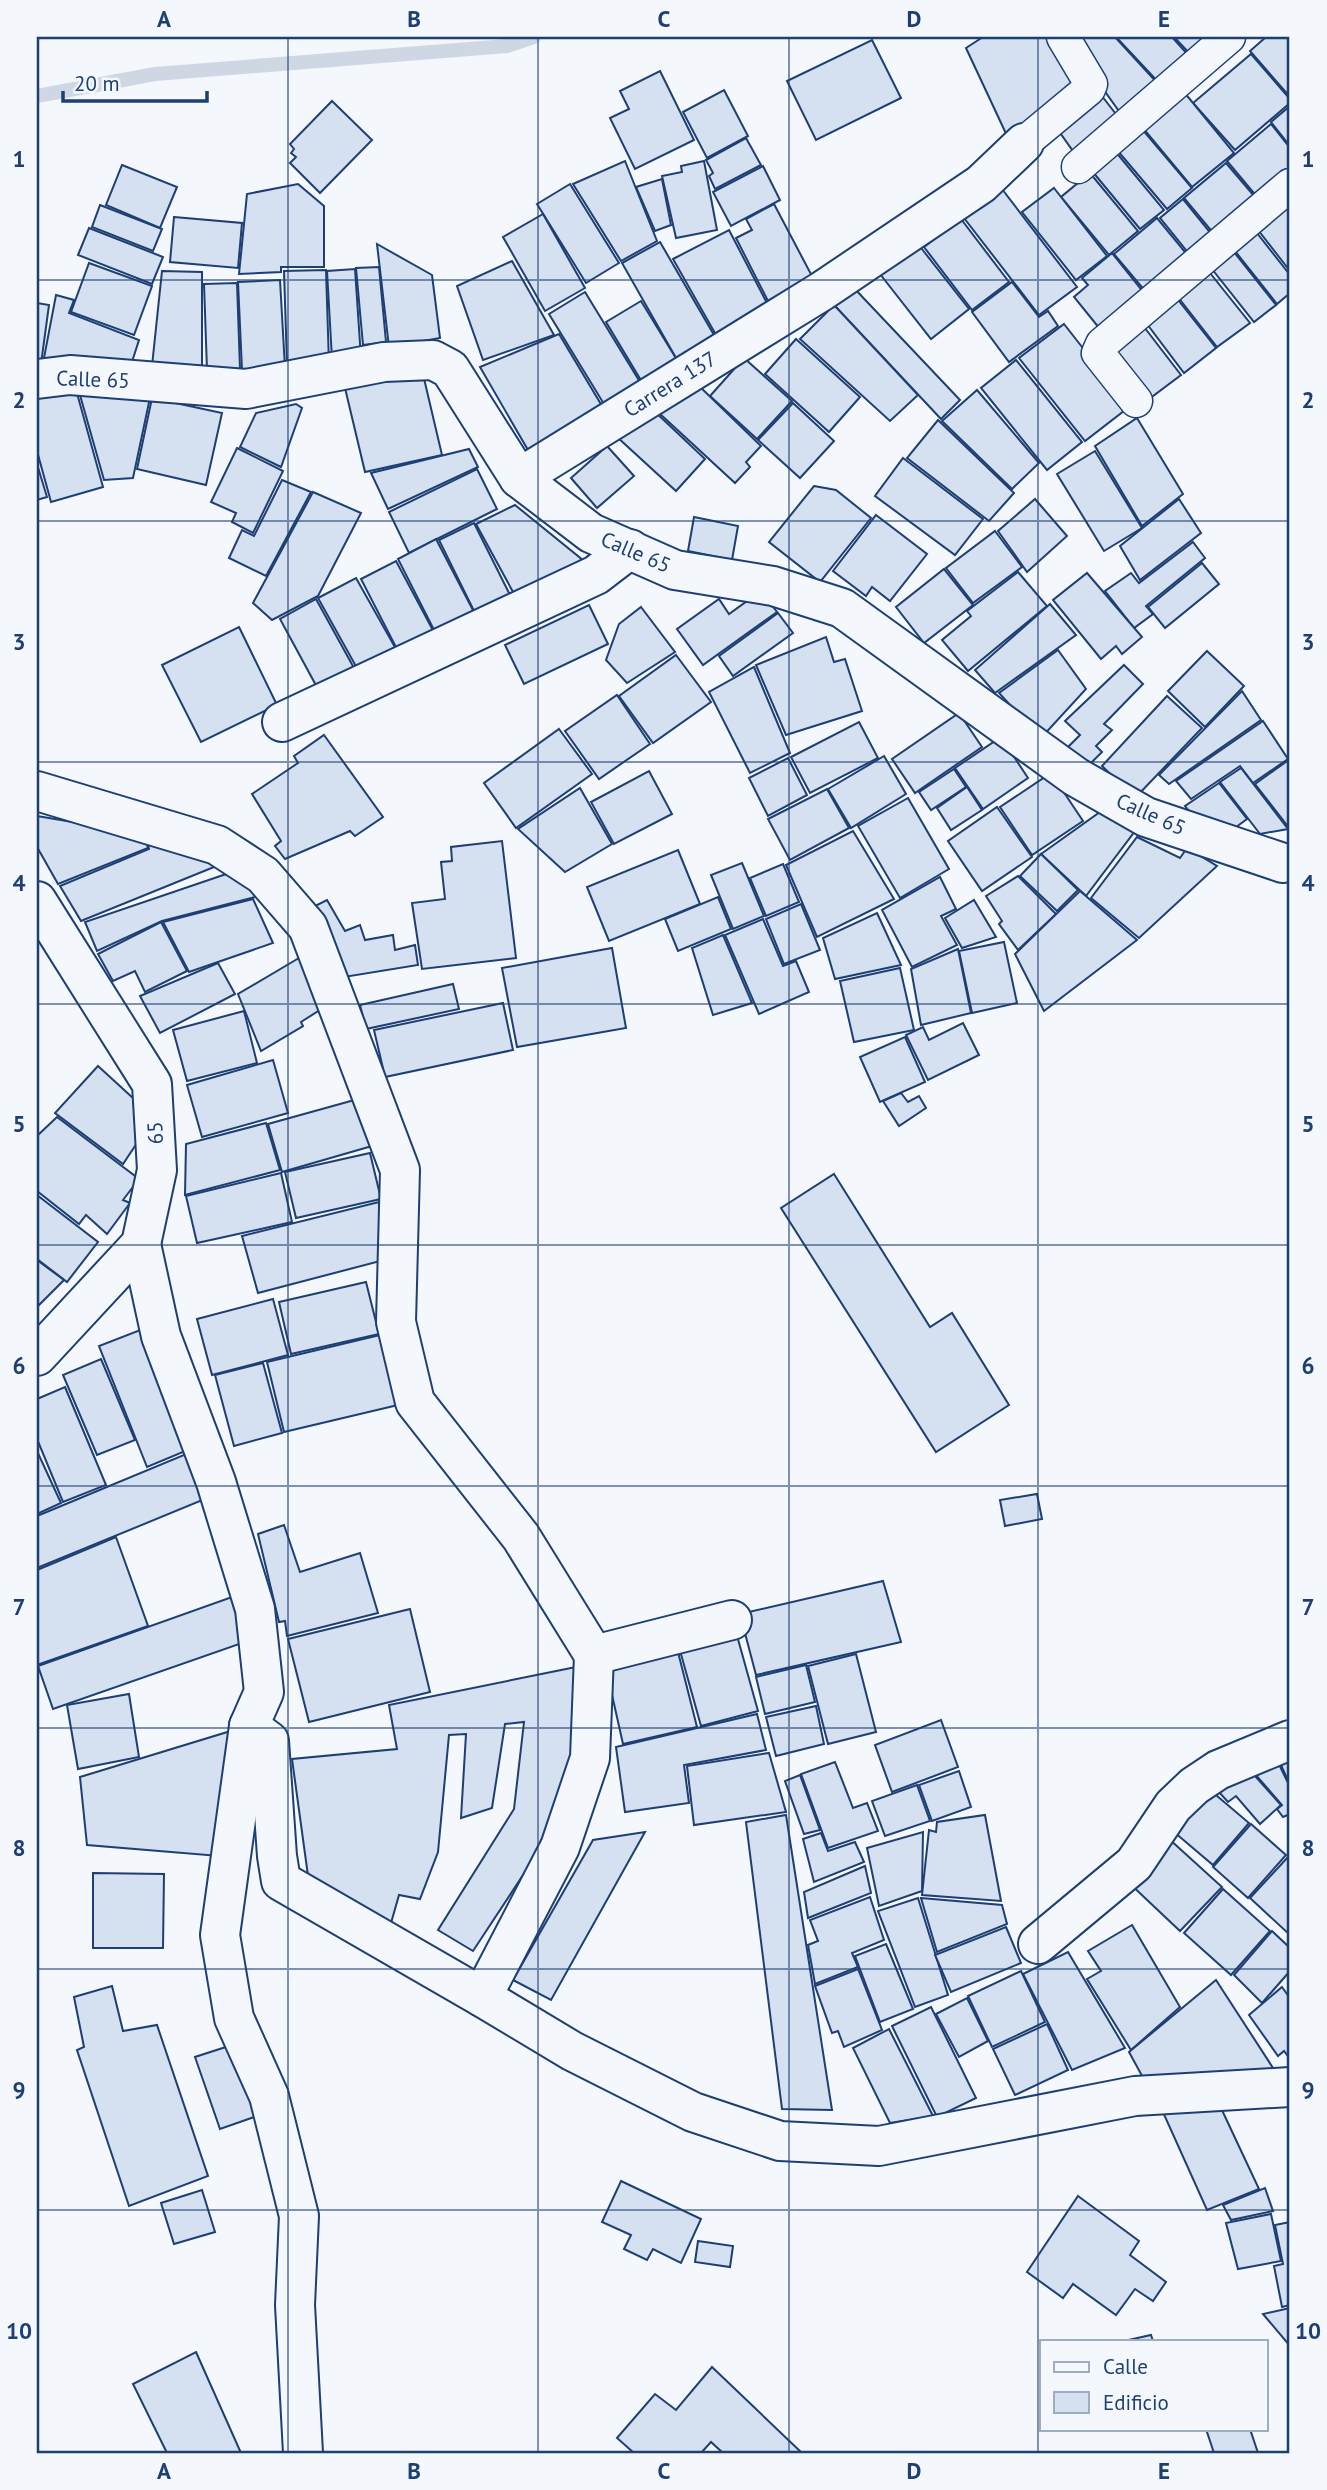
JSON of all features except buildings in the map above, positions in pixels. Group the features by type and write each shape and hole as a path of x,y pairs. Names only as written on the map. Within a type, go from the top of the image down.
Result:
{"street":[{"path":"1024,143 1089,89 1091,84 1063,37"},
{"path":"1078,167 1229,37"},
{"name":"Carrera 137","path":"519,478 822,291 981,184 1024,143"},
{"path":"1136,401 1098,353 1102,344 1290,185"},
{"name":"Calle 65","path":"37,379 70,375 246,388 384,362 433,360 450,369 519,478 591,533 676,570 773,586 842,608 1076,777 1146,817 1288,867"},
{"path":"282,722 596,575 630,549"},
{"path":"37,791 217,845 262,875 308,927 400,1170 396,1322 415,1402 521,1537 594,1655 590,1758 560,1847 482,1997"},
{"name":"65","path":"37,901 152,1084 157,1170 141,1244"},
{"path":"37,1356 141,1244"},
{"path":"141,1244 161,1336 216,1482 255,1609 264,1692 249,1726 220,1935 234,2018 269,2096 299,2216 295,2305 303,2453"},
{"path":"594,1655 732,1620"},
{"path":"249,1726 269,1741 281,1881 572,2051 693,2112 780,2141 879,2146 1135,2096 1290,2087"},
{"path":"1038,1944 1134,1864 1173,1806 1194,1786 1227,1765 1290,1740"}],"waterway":[{"path":"37,96 155,74 507,46 534,37"}]}
